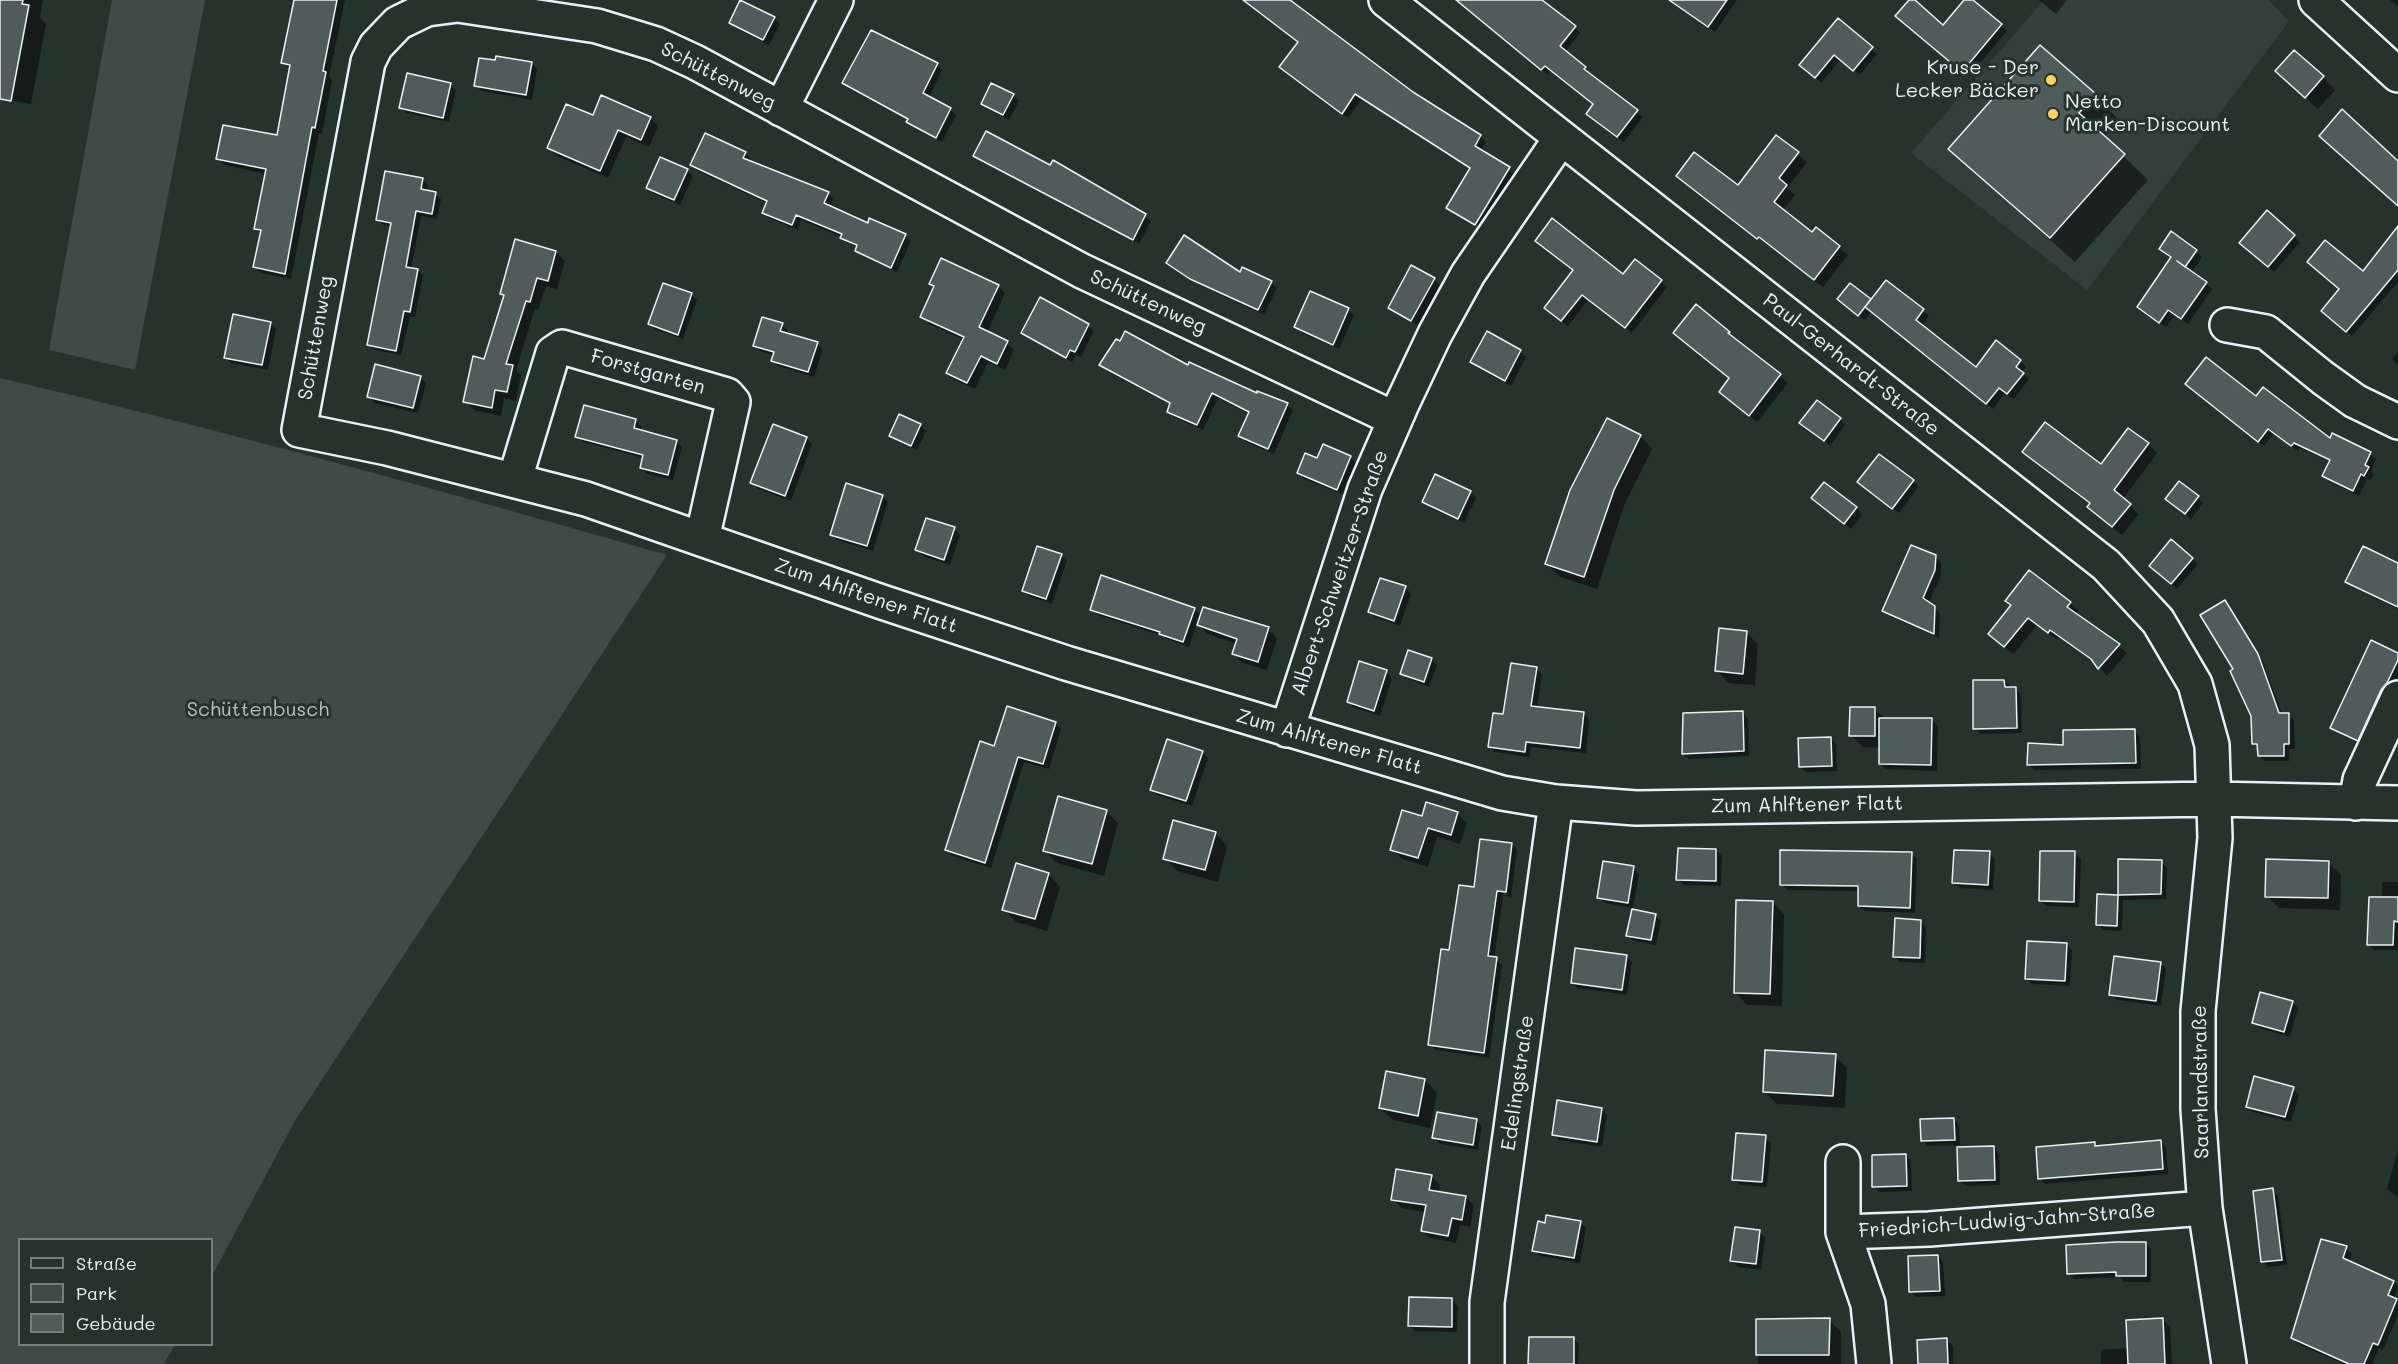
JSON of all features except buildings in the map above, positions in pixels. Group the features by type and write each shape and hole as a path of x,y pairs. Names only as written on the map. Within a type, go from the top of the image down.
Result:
{"street":[{"path":"781,109 836,0"},
{"name":"Paul-Gerhardt-Straße","path":"1386,0 2106,565 2158,621 2196,684 2212,745 2214,799"},
{"path":"2316,0 2398,75"},
{"name":"Schüttenweg","path":"299,430 364,78 376,46 398,23 427,9 459,5 597,26 656,45 695,62 1082,271 1395,419"},
{"name":"Albert-Schweitzer-Straße","path":"1287,730 1365,489 1395,419 1435,334 1468,274 1561,138"},
{"path":"2227,325 2266,332 2355,401 2398,422"},
{"name":"Forstgarten","path":"515,479 554,353 562,347 727,394 733,402 702,540"},
{"name":"Zum Ahlftener Flatt","path":"299,430 387,448 586,499 1066,663 1502,793 1556,802 1636,808 2214,799 2398,803"},
{"path":"2356,803 2360,780 2398,698"},
{"name":"Saarlandstraße","path":"2214,799 2215,838 2198,1011 2198,1109 2205,1208 2231,1363"},
{"name":"Edelingstraße","path":"1487,1364 1487,1302 1556,802"},
{"name":"Friedrich-Ludwig-Jahn-Straße","path":"1843,1162 1844,1232 1953,1227 2205,1208"},
{"path":"1844,1232 1868,1304 1874,1364"}],"shaded area":[{"path":"2044,0 2268,0 2289,21 2087,290 1911,153"}],"green space":[{"path":"112,0 205,0 135,370 49,350"},
{"name":"Schüttenbusch","path":"0,378 335,462 667,555 296,1119 213,1274 213,1238 18,1238 18,1346 174,1346 164,1364 0,1364"}],"place":[{"name":"Kruse - Der Lecker Bäcker","path":"2051,80"},
{"name":"Netto Marken-Discount","path":"2053,114"}]}
